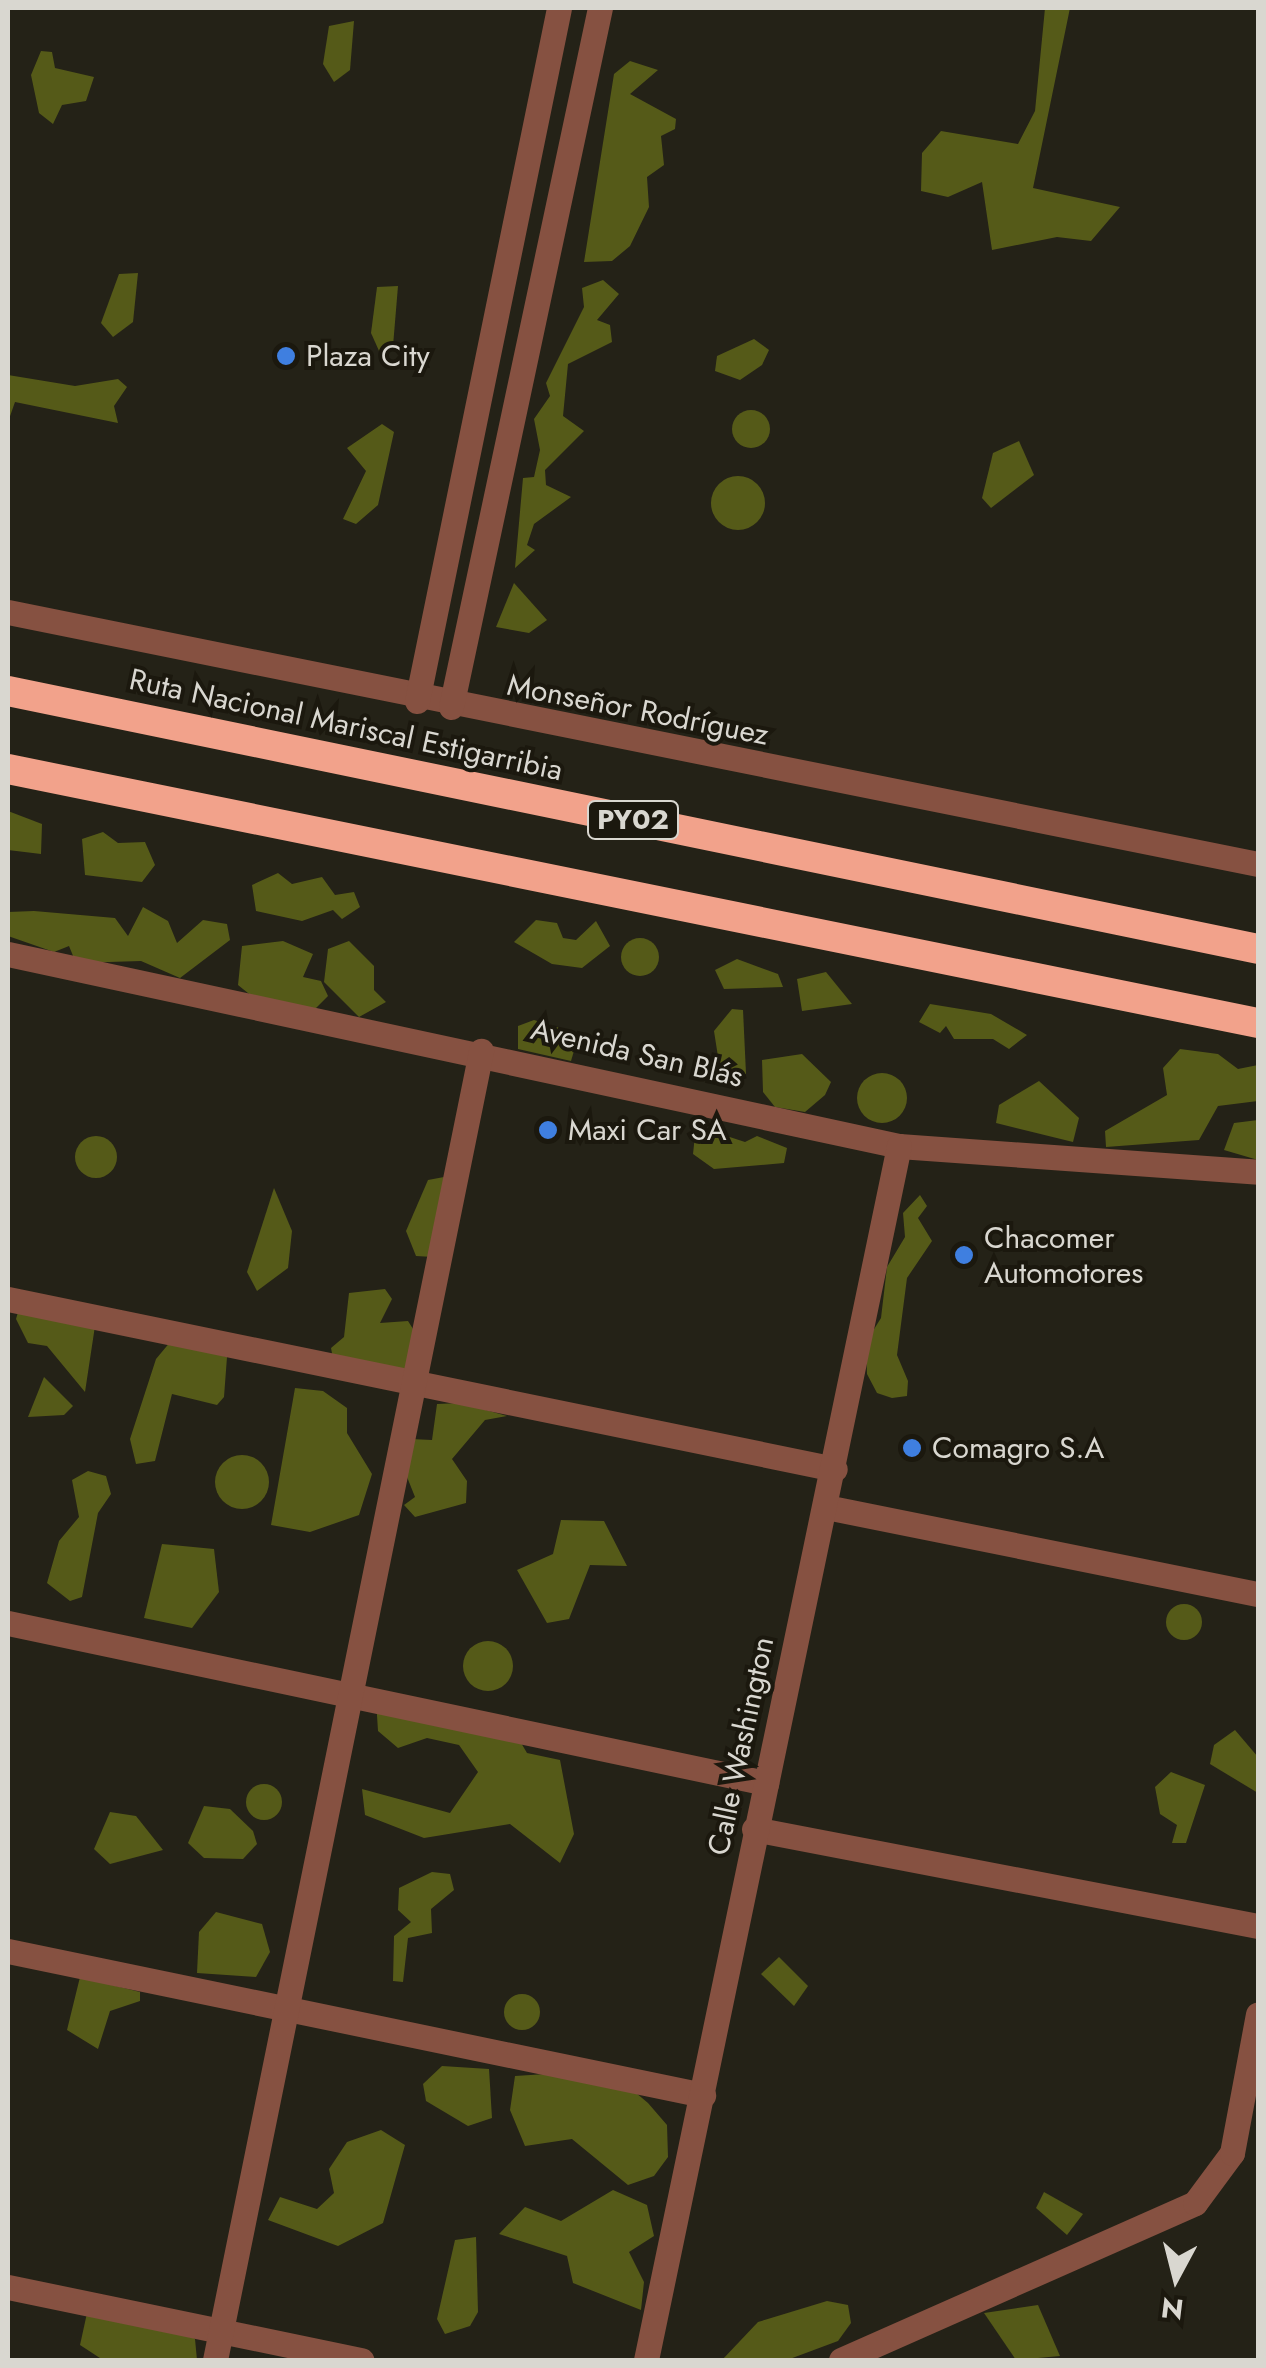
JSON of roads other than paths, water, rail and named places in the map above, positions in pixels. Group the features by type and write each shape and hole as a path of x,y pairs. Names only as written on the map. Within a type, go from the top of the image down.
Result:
{"highway":[{"name":"Ruta Nacional Mariscal Estigarribia","path":"8,691 1258,949"},
{"name":"PY02","path":"8,769 1258,1023"}],"street":[{"path":"416,701 559,8"},
{"path":"451,708 600,8"},
{"path":"502,284 540,292"},
{"name":"Monseñor Rodríguez","path":"8,612 416,701 1258,864"},
{"name":"Avenida San Blás","path":"8,954 480,1051 899,1146 1258,1172"},
{"path":"215,2360 284,2010 354,1702 411,1382 480,1051"},
{"name":"Calle Washington","path":"646,2360 754,1830 835,1469 899,1146"},
{"path":"8,1300 835,1469"},
{"path":"826,1507 1258,1594"},
{"path":"8,1623 354,1702 766,1783"},
{"path":"754,1830 1258,1926"},
{"path":"8,1952 702,2095"},
{"path":"841,2360 1196,2202 1232,2153 1258,2014"},
{"path":"8,2287 362,2360"}],"place":[{"name":"Plaza City","path":"286,356"},
{"name":"Maxi Car SA","path":"548,1130"},
{"name":"Chacomer Automotores","path":"964,1255"},
{"name":"Comagro S.A","path":"912,1448"}]}
